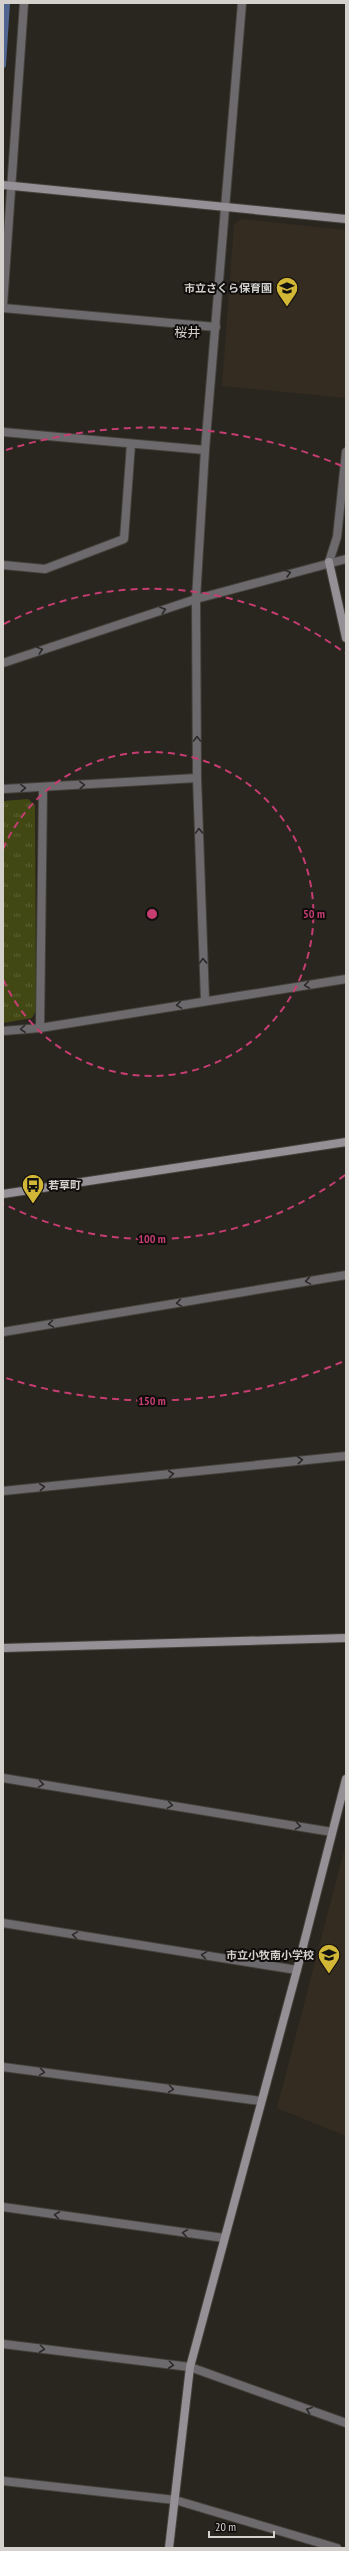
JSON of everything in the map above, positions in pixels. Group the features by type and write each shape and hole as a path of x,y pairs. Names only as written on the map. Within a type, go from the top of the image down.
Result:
{"street":[{"path":"24,3 3,306 216,328"},
{"path":"205,1000 197,778 196,599 205,450 242,3"},
{"path":"3,185 346,219"},
{"path":"3,432 205,450"},
{"path":"3,565 45,569 124,539 132,444"},
{"path":"346,452 337,537 329,562 346,638"},
{"path":"3,663 196,599 329,562 346,559"},
{"path":"3,789 197,778"},
{"path":"40,1028 43,787"},
{"path":"3,1031 40,1028 205,1000 346,979"},
{"path":"3,1194 346,1142"},
{"path":"3,1332 346,1275"},
{"path":"3,1491 346,1456"},
{"path":"3,1648 346,1638"},
{"path":"3,1778 332,1832"},
{"path":"169,2548 190,2367 297,1970 346,1779"},
{"path":"3,1923 297,1970"},
{"path":"3,2067 261,2101"},
{"path":"3,2207 224,2238"},
{"path":"3,2344 190,2367 346,2423"},
{"path":"3,2481 174,2500 337,2548"}],"shaded area":[{"name":"市立さくら保育園","path":"241,219 346,230 346,398 222,386 234,225"},
{"name":"市立小牧南小学校","path":"346,1843 346,2136 277,2108"}],"green space":[{"path":"28,799 35,805 36,1010 32,1018 3,1023 3,801"}],"waterway":[{"path":"3,65 7,3"}],"place":[{"name":"市立さくら保育園","path":"287,308"},
{"name":"若草町","path":"33,1204"},
{"name":"市立小牧南小学校","path":"329,1974"}],"district":[{"name":"桜井","path":"187,332"}]}
